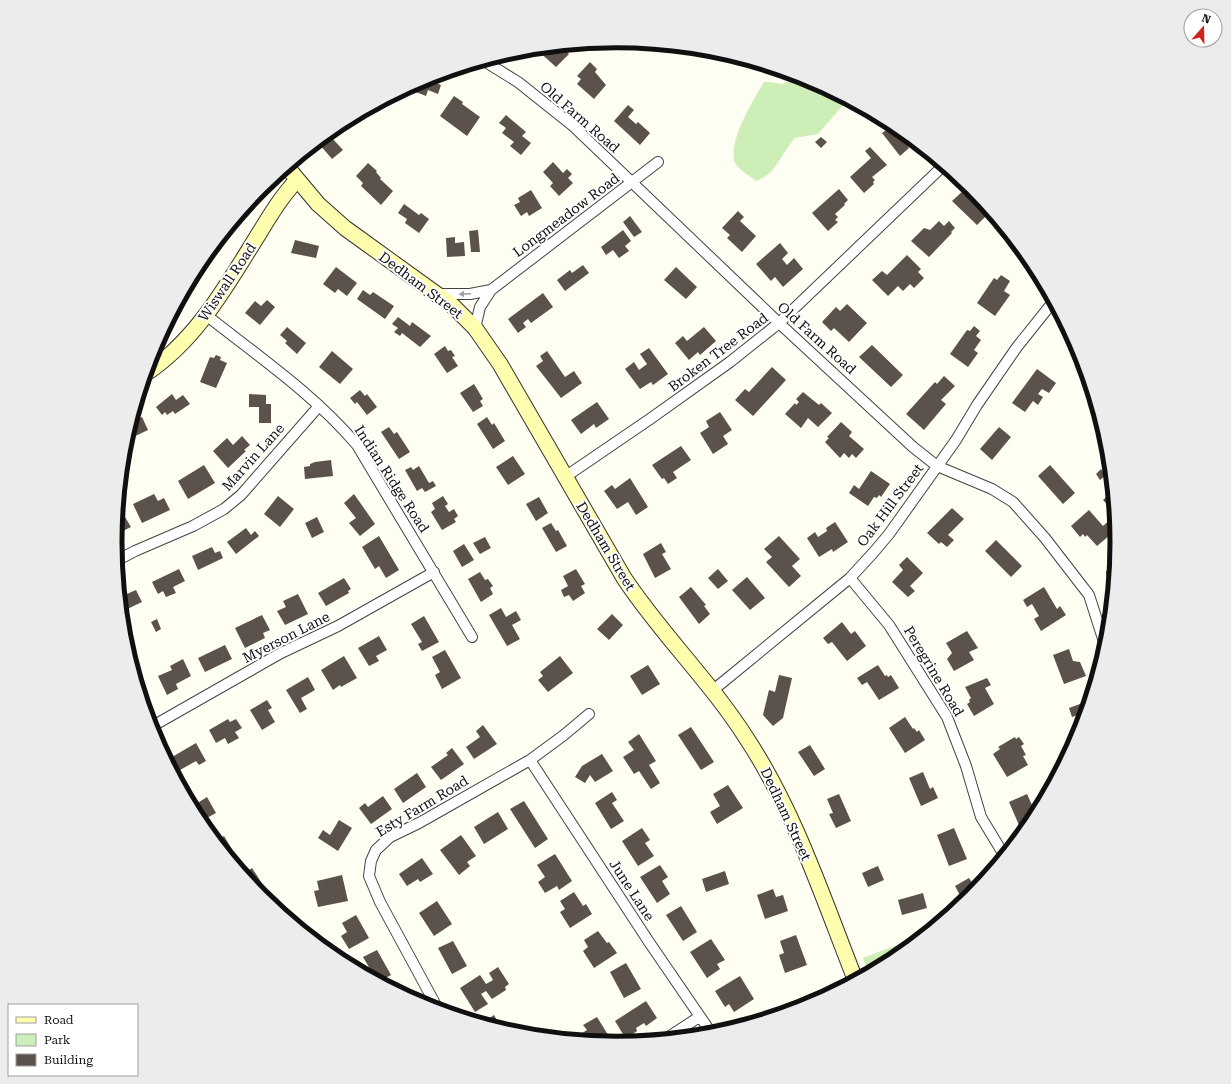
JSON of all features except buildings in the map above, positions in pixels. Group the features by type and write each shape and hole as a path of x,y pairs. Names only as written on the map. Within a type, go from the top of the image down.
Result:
{"street":[{"name":"Old Farm Road","path":"489,65 518,82 572,125 779,323 913,447 937,466 992,489 1013,502 1071,569 1089,595 1103,621"},
{"name":"Longmeadow Road","path":"475,328 480,307 491,290 658,162"},
{"name":"Broken Tree Road","path":"565,477 650,420 730,362 779,323 939,170"},
{"name":"Dedham Street","path":"290,171 318,204 345,228 438,294 453,306 475,328 500,364 606,550 634,593 748,739 783,805 801,843 853,975"},
{"name":"Wiswall Road","path":"154,368 172,354 206,315 276,205 297,180"},
{"name":"Longmeadow Road","path":"438,294 470,294 491,290"},
{"name":"Oak Hill Street","path":"712,691 850,578 889,534 937,466 999,373 1049,307"},
{"name":"Indian Ridge Road","path":"206,315 339,424 357,445 472,637"},
{"name":"Marvin Lane","path":"122,558 193,526 224,509 241,495 318,406"},
{"name":"Myerson Lane","path":"156,723 281,653 338,626 434,572"},
{"name":"Peregrine Road","path":"850,578 889,625 947,717 966,766 980,817 1001,850"},
{"name":"Esty Farm Road","path":"434,1001 380,902 369,876 371,861 376,850 390,837 419,823 530,760 589,714"},
{"name":"June Lane","path":"530,760 707,1028"},
{"path":"676,1032 699,1017"}],"green space":[{"path":"791,80 844,104 818,134 795,138 769,174 756,181 735,163 733,155 735,144 742,122 764,82 782,84"},
{"path":"905,942 866,967 863,958"}]}
